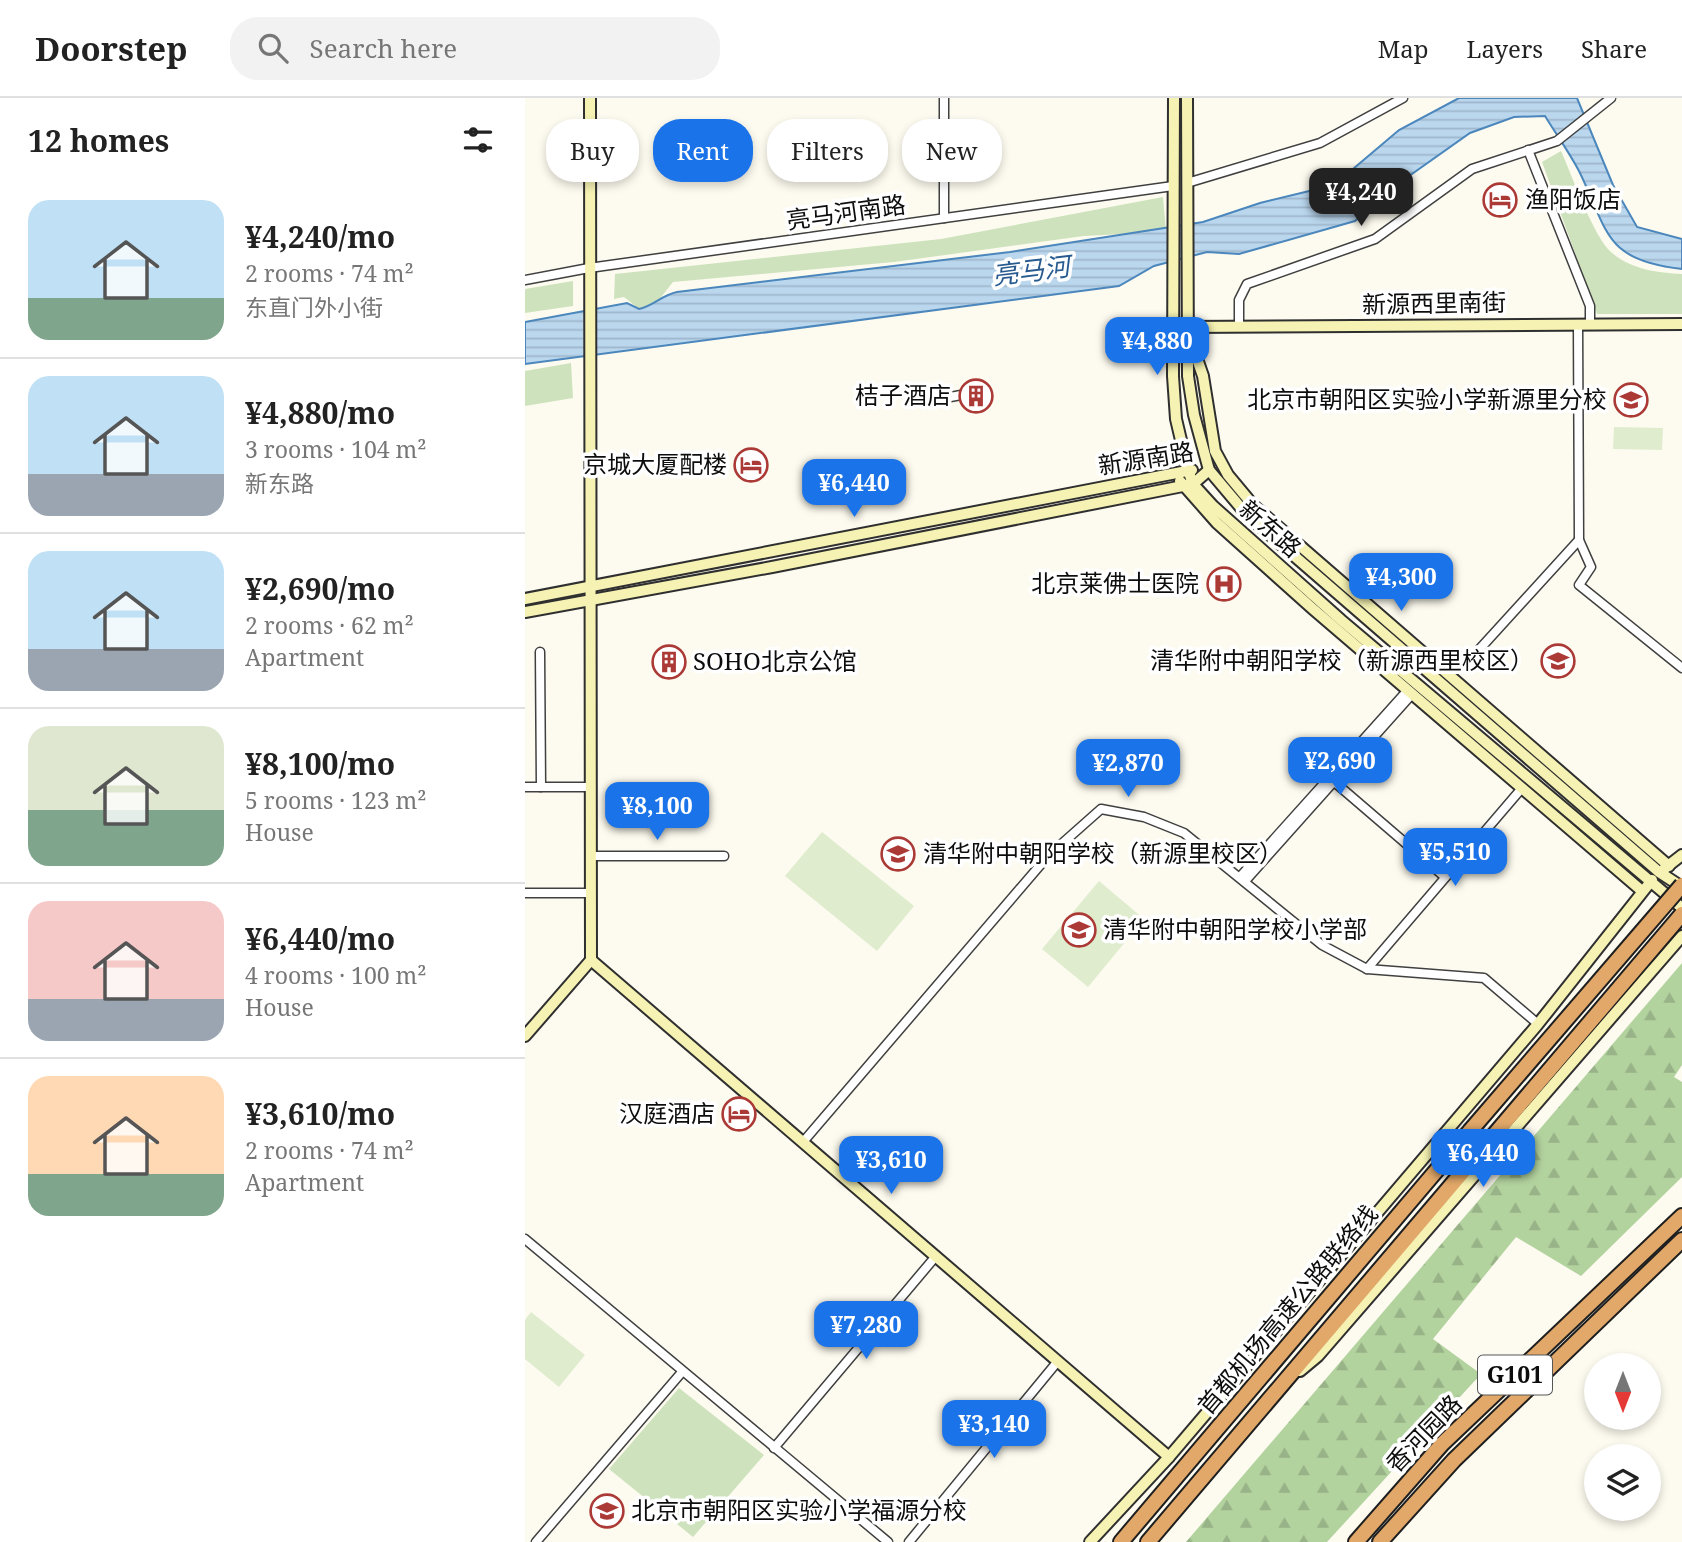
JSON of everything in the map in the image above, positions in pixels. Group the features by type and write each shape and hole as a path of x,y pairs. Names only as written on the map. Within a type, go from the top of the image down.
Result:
{"highway":[{"name":"首都机场高速公路联络线","path":"1121,1542 1682,886"},
{"name":"首都机场高速公路联络线","path":"1148,1542 1682,914"},
{"name":"香河园路","path":"1356,1542 1442,1444 1682,1216"},
{"name":"香河园路","path":"1380,1542 1454,1460 1682,1240"}],"main road":[{"path":"525,1036 591,960 590,98"},
{"name":"新东路","path":"1174,98 1172,279 1175,408 1187,485 1646,887 1682,908"},
{"name":"新东路","path":"1188,98 1188,376 1194,415 1209,470 1247,515 1659,872 1682,886"},
{"name":"新源西里南街","path":"1186,327 1682,324"},
{"path":"1186,327 1203,376 1215,451 1228,475 1253,505 1669,866"},
{"name":"新源南路","path":"525,599 1183,471 1209,470"},
{"name":"新源南路","path":"525,612 772,568 1187,485 1209,470"},
{"path":"1187,485 1248,551 1522,788 1646,887"},
{"path":"1090,1542 1169,1457 1538,1024 1646,887 1659,872 1682,855"},
{"path":"1255,1415 1318,1356 1682,936"},
{"path":"591,960 1169,1457"}],"street":[{"path":"944,98 944,218"},
{"path":"1187,183 1319,143 1403,98"},
{"path":"1239,327 1239,300 1247,284 1375,239 1472,169 1557,141 1611,98"},
{"path":"1528,150 1590,306 1590,323"},
{"name":"亮马河南路","path":"525,280 589,268 1173,186"},
{"path":"1578,324 1579,540 1591,567 1579,585 1682,668"},
{"path":"929,401 961,395"},
{"path":"1466,664 1579,540"},
{"path":"540,652 541,787"},
{"path":"1243,879 1410,692"},
{"path":"1332,780 1445,877"},
{"path":"525,787 590,787"},
{"path":"1367,968 1522,788"},
{"path":"803,1142 1048,856 1101,809 1144,817 1184,833 1322,945 1367,968 1484,978 1538,1024"},
{"path":"590,856 724,856"},
{"path":"525,893 590,893"},
{"path":"525,1239 888,1542"},
{"path":"774,1448 936,1256"},
{"path":"909,1542 1058,1360"},
{"path":"536,1542 682,1372"}],"green space":[{"path":"1561,151 1590,220 1604,245 1619,258 1645,269 1682,274 1682,314 1597,314 1542,162"},
{"path":"1163,197 1166,232 1084,236 894,262 673,282 658,301 639,309 624,297 614,299 615,274 941,239"},
{"path":"573,281 573,306 525,313 525,289"},
{"path":"571,363 573,398 525,406 525,371"},
{"path":"1614,427 1663,428 1662,450 1613,449"},
{"path":"822,832 914,906 877,951 785,876"},
{"path":"1099,881 1144,919 1088,987 1042,949"},
{"path":"1682,963 1682,1065 1674,1077 1682,1082 1682,1177 1581,1276 1516,1237 1433,1339 1481,1374 1327,1542 1186,1542"},
{"path":"531,1312 585,1355 559,1387 525,1359 525,1320"},
{"path":"679,1388 764,1455 693,1537 609,1469"}],"water":[{"name":"亮马河","path":"1459,98 1577,98 1613,185 1637,227 1682,239 1682,269 1656,265 1623,250 1604,226 1579,171 1545,116 1514,117 1470,133 1395,186 1355,221 1239,254 1207,252 1154,266 1119,286 525,364 525,322 627,303 639,309 677,292 1010,252 1203,222 1260,203 1334,185 1399,130"}],"place":[{"name":"渔阳饭店","path":"1500,200"},
{"name":"桔子酒店","path":"976,396"},
{"name":"北京市朝阳区实验小学新源里分校","path":"1631,400"},
{"name":"京城大厦配楼","path":"751,465"},
{"name":"北京莱佛士医院","path":"1224,584"},
{"name":"清华附中朝阳学校（新源西里校区）","path":"1558,661"},
{"name":"SOHO北京公馆","path":"669,662"},
{"name":"清华附中朝阳学校（新源里校区）","path":"898,854"},
{"name":"清华附中朝阳学校小学部","path":"1079,930"},
{"name":"汉庭酒店","path":"739,1114"},
{"name":"北京市朝阳区实验小学福源分校","path":"607,1511"}]}
